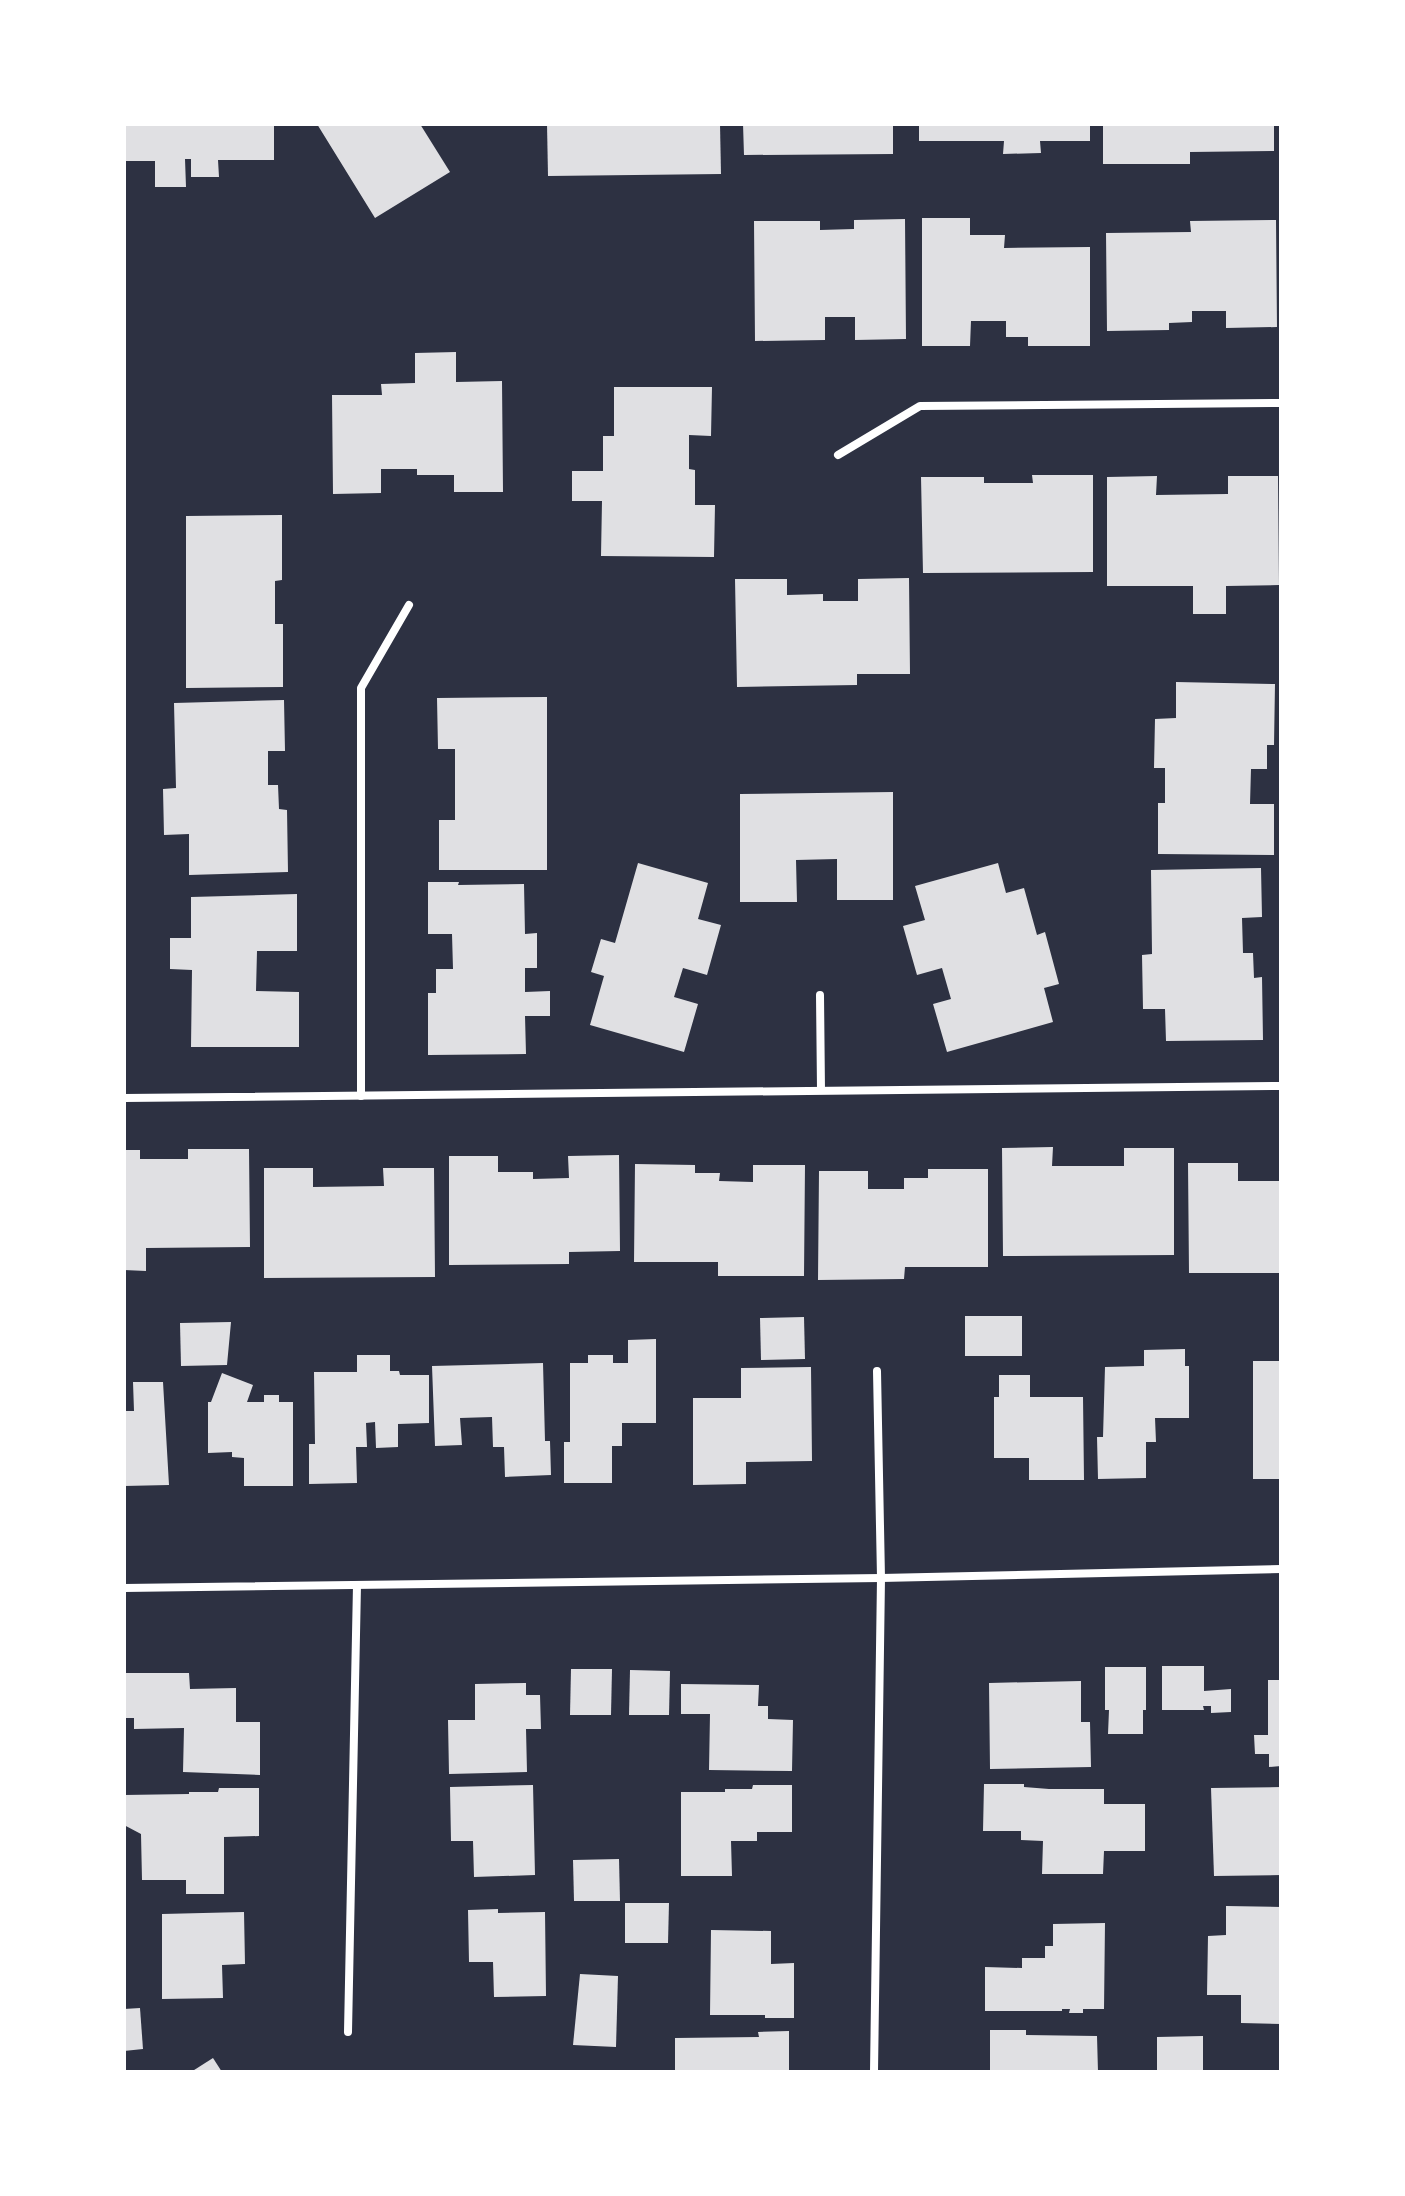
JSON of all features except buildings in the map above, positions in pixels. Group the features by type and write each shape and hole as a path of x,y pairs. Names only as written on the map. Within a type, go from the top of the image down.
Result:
{"street":[{"path":"838,455 920,406 1281,403"},
{"path":"361,1096 361,688 409,605"},
{"path":"820,995 821,1090"},
{"path":"124,1098 1281,1086"},
{"path":"874,2072 881,1578 877,1371"},
{"path":"124,1588 881,1578 1281,1569"},
{"path":"348,2032 357,1585"}]}
